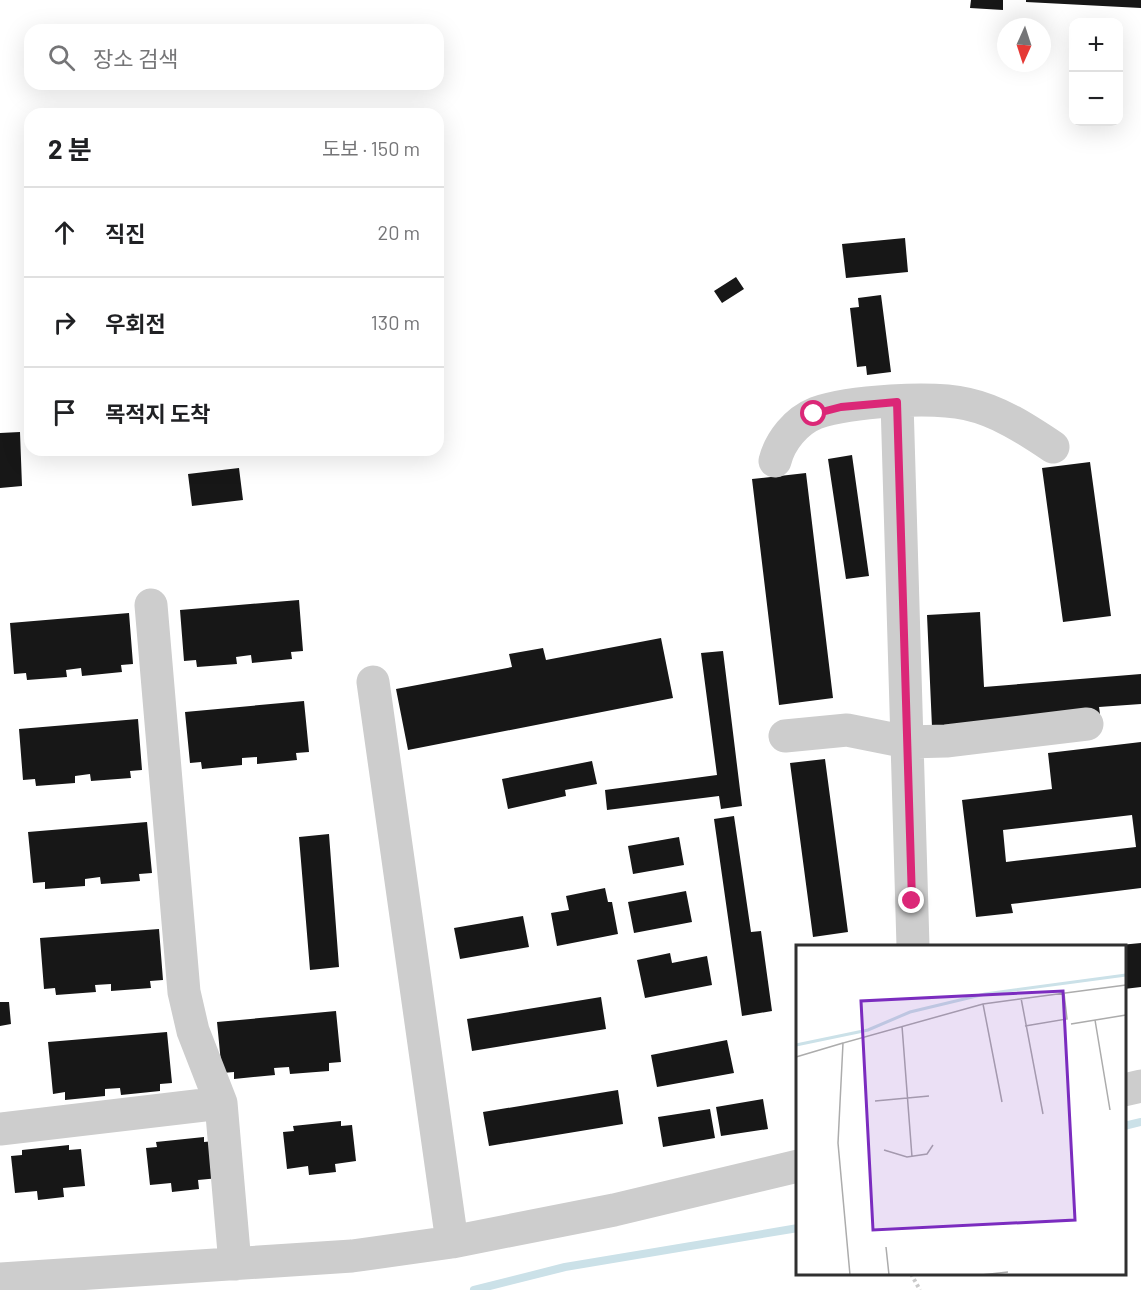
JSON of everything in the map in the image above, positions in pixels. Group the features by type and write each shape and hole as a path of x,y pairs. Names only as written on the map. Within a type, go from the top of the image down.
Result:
{"street":[{"path":"775,460 778,448 790,432 814,414 841,407 928,400 967,404 1010,419 1053,447"},
{"path":"897,402 913,945"},
{"path":"151,605 184,992 194,1031 221,1103 235,1264"},
{"path":"373,682 452,1242"},
{"path":"786,736 847,730 908,742 946,741 1087,724"},
{"path":"1126,1090 1141,1086"},
{"path":"0,1129 221,1103"},
{"path":"0,1279 352,1256 452,1242 614,1210 796,1166"}],"path":[{"path":"912,1275 920,1290"}],"building":[{"path":"971,0 1003,0 1003,10 970,8"},
{"path":"1026,0 1141,0 1141,8 1026,2"},
{"path":"905,238 908,272 846,278 842,244"},
{"path":"736,277 744,289 722,303 714,291"},
{"path":"881,295 891,372 867,375 866,366 857,367 850,308 859,307 858,298"},
{"path":"20,432 22,486 0,488 0,433"},
{"path":"852,455 869,576 846,579 828,459"},
{"path":"1090,462 1111,616 1063,622 1042,468"},
{"path":"239,468 243,500 192,506 188,474"},
{"path":"806,473 833,698 779,705 752,479"},
{"path":"299,600 303,651 291,652 292,659 252,663 251,655 236,657 237,664 197,667 196,660 184,661 180,610"},
{"path":"980,612 984,687 1141,674 1141,704 1099,707 1100,714 932,727 927,615"},
{"path":"129,613 133,664 121,665 122,672 82,676 81,668 66,670 67,677 27,680 26,673 14,674 10,623"},
{"path":"661,638 673,698 408,750 396,689 512,667 509,654 543,648 546,660"},
{"path":"723,651 742,806 721,809 719,796 607,810 605,790 717,775 701,653"},
{"path":"304,701 309,752 296,753 297,760 257,764 257,757 242,758 242,765 202,769 201,762 190,763 185,712"},
{"path":"138,719 142,770 130,771 131,778 91,781 90,774 75,776 75,783 36,786 35,779 23,780 19,729"},
{"path":"1141,742 1141,888 1011,904 1013,913 976,917 962,800 1052,789 1048,753","holes":["1132,815 1136,847 1006,862 1003,830"]},
{"path":"825,759 848,932 813,937 790,763"},
{"path":"592,761 597,784 565,790 566,796 508,809 502,779"},
{"path":"734,816 751,932 761,931 772,1011 742,1016 714,819"},
{"path":"147,822 152,873 139,874 140,881 101,884 100,877 85,879 85,886 45,889 45,882 33,883 28,832"},
{"path":"329,834 339,967 310,970 299,837"},
{"path":"679,837 684,865 633,874 628,846"},
{"path":"605,888 608,902 612,902 618,934 557,946 551,913 569,910 566,896"},
{"path":"686,891 692,922 634,933 628,902"},
{"path":"523,916 529,947 460,959 454,928"},
{"path":"159,929 163,980 150,981 151,988 111,991 111,984 95,985 96,992 56,995 55,988 44,989 40,938"},
{"path":"1141,943 1141,987 1126,989 1126,945 1120,945"},
{"path":"670,953 672,963 707,956 712,985 645,998 637,960"},
{"path":"601,997 606,1029 472,1051 467,1019"},
{"path":"0,1002 9,1002 11,1024 0,1026"},
{"path":"336,1011 341,1062 329,1063 329,1071 290,1074 289,1067 274,1068 275,1075 234,1079 234,1072 222,1073 217,1022"},
{"path":"167,1032 172,1083 160,1084 160,1091 121,1095 120,1088 105,1089 105,1096 65,1100 65,1092 53,1094 48,1042"},
{"path":"727,1040 734,1073 657,1087 651,1055"},
{"path":"618,1090 623,1124 489,1146 483,1112"},
{"path":"763,1099 768,1129 721,1136 716,1107"},
{"path":"710,1109 715,1138 663,1147 658,1117"},
{"path":"341,1121 341,1126 352,1125 356,1161 335,1164 336,1172 309,1175 308,1166 287,1169 283,1132 294,1131 293,1126"},
{"path":"204,1137 204,1142 215,1141 219,1178 198,1180 199,1189 172,1192 171,1183 150,1185 146,1148 157,1147 156,1142"},
{"path":"69,1145 69,1150 81,1149 85,1186 63,1188 64,1197 38,1200 37,1191 15,1193 11,1156 22,1155 22,1150"}],"waterway":[{"path":"1126,1126 1141,1122"},
{"path":"474,1290 565,1267 796,1228"}],"route":[{"path":"814,414 841,407 897,402 912,901"}]}
